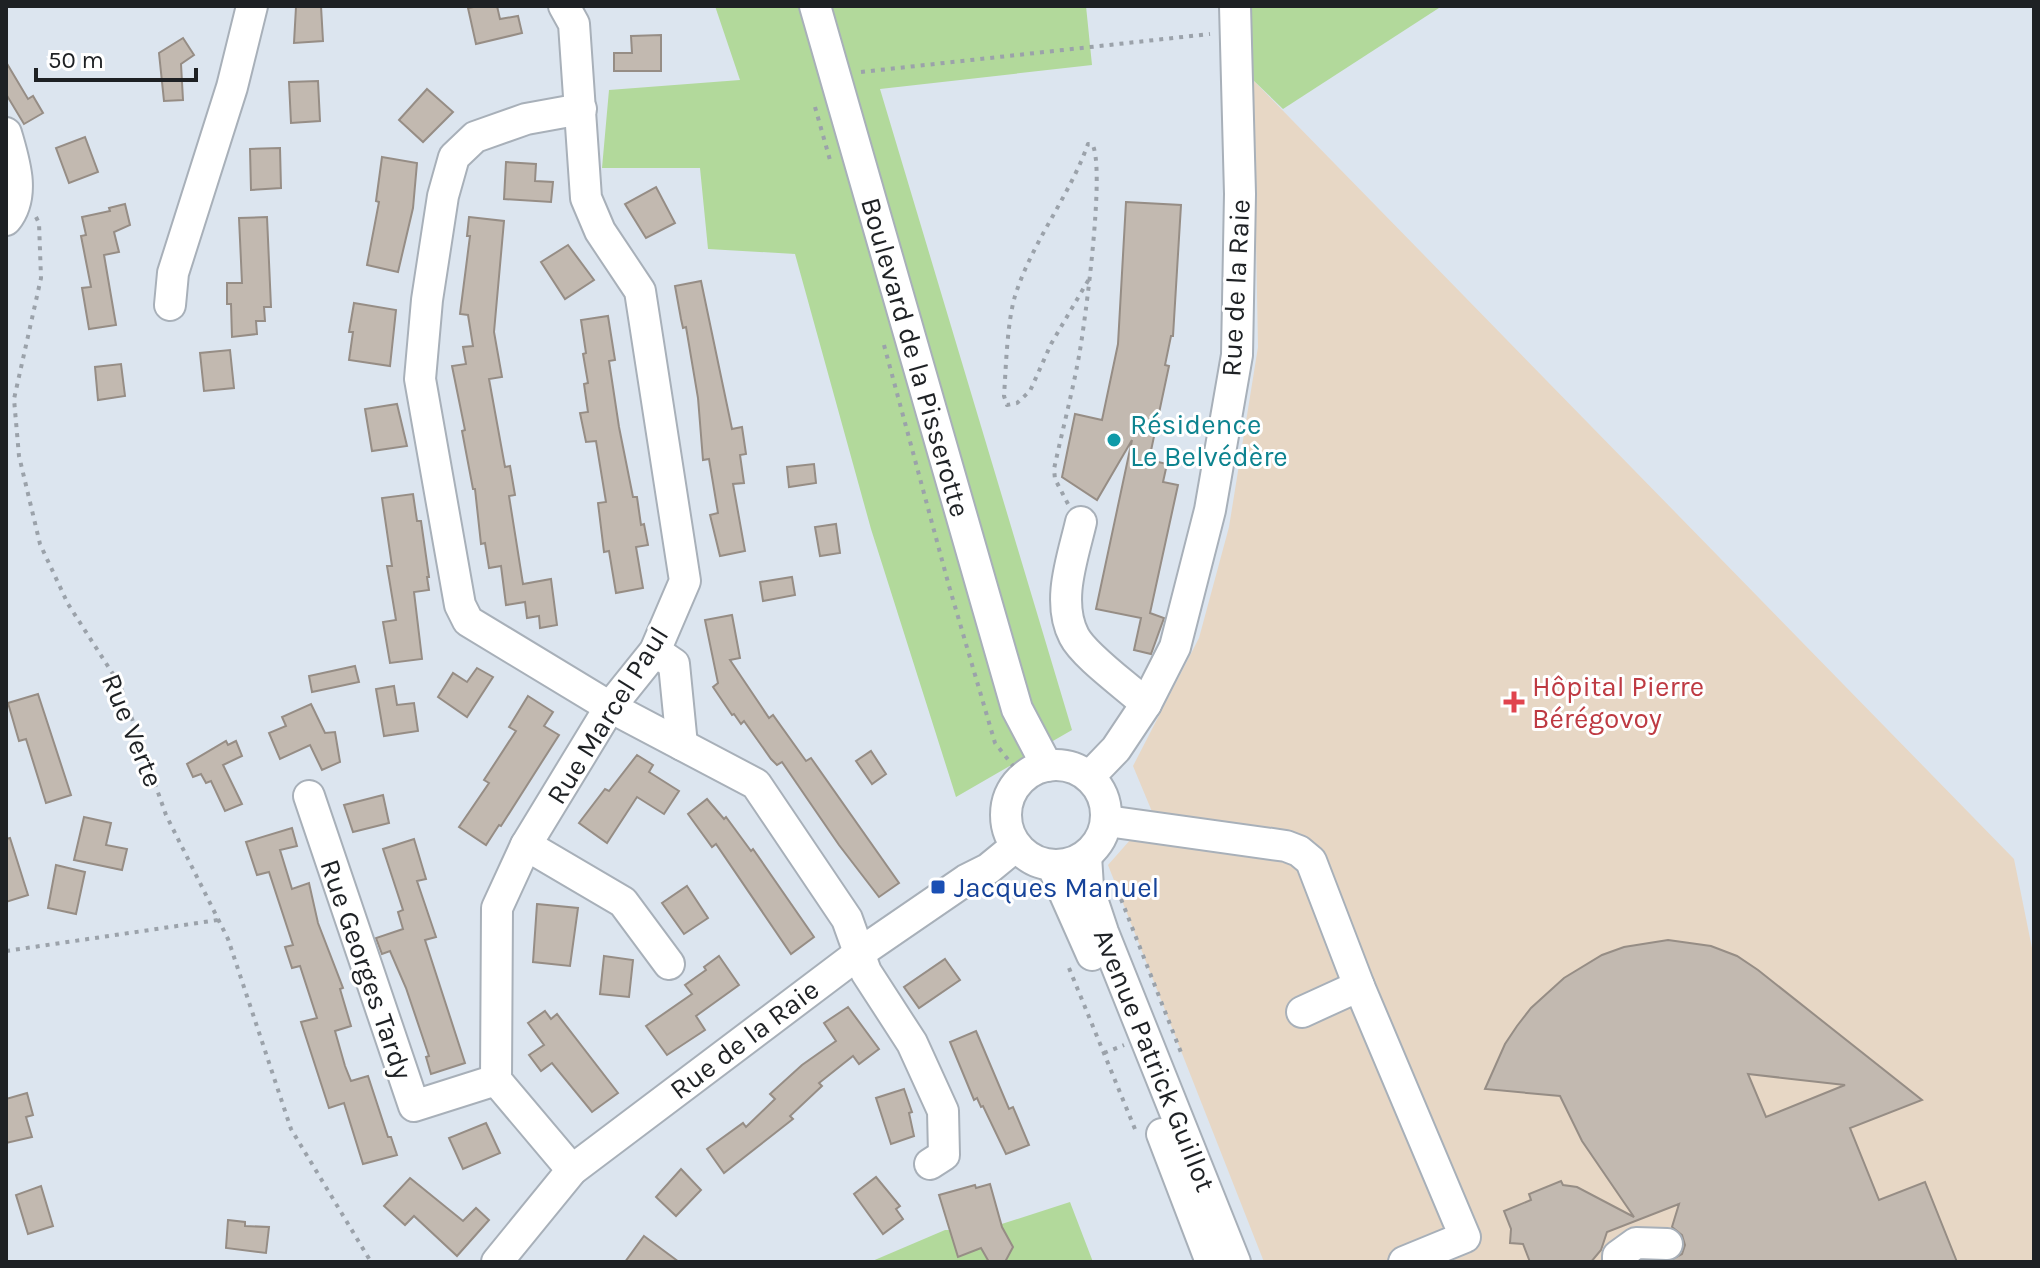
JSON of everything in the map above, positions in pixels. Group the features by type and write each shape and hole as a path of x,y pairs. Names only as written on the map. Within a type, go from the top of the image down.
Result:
{"street":[{"path":"231,6 241,45"},
{"path":"170,305 173,273 232,87 252,6"},
{"name":"Rue Marcel Paul","path":"496,1080 497,908 526,845 610,707 655,651 685,581 640,291 600,231 586,198 574,24 564,6"},
{"name":"Boulevard de la Pisserotte","path":"815,6 823,84 1035,772"},
{"name":"Rue de la Raie","path":"1089,777 1116,749 1146,704 1175,647 1206,525 1237,355 1240,194 1236,19"},
{"path":"581,109 526,119 475,137 454,157 443,196 420,358 420,379 460,605 468,621 610,707 756,784 847,919 866,972 912,1043 943,1111 944,1155 930,1164"},
{"path":"6,133 18,178 8,218"},
{"path":"1081,522 1066,590 1067,611 1074,637 1146,704"},
{"path":"655,651 674,664 682,745"},
{"path":"1069,767 1089,777 1103,797 1107,821 1100,841 1086,856 1070,864 1052,865 1032,860 1016,846 1008,830 1006,810 1011,793 1035,772 1069,767"},
{"name":"Rue Georges Tardy","path":"309,796 414,1106 496,1080"},
{"path":"1107,821 1286,846 1299,851 1311,861 1359,986 1470,1250 1404,1262"},
{"path":"526,845 623,902 669,964"},
{"name":"Rue de la Raie","path":"497,1262 572,1170 861,952 966,880 988,869 1016,846"},
{"name":"Avenue Patrick Guillot","path":"1086,856 1088,887 1103,932 1235,1262"},
{"name":"Avenue Patrick Guillot","path":"1052,865 1101,974 1211,1262"},
{"path":"1302,1012 1359,986"},
{"path":"496,1080 572,1170"},
{"path":"1618,1262 1618,1256 1636,1243 1667,1244"}],"path":[{"path":"833,167 823,84 1236,19"},
{"path":"1081,522 1067,503 1055,479 1054,469 1079,355 1089,279 1097,185 1096,150 1092,144 1088,144 1079,169 1033,251 1014,299 1004,396 1007,405 1017,403 1030,391 1051,344 1089,279"},
{"name":"Rue Verte","path":"18,178 39,223 41,278 14,399 19,456 40,544 68,604 120,685 166,815 228,939 291,1129 371,1262"},
{"path":"880,333 995,743 1035,772"},
{"path":"988,869 1004,885 1038,899 1042,905"},
{"path":"6,951 218,920"},
{"path":"1063,955 1139,1138"}],"shaded area":[{"name":"Hôpital Pierre Bérégovoy","path":"1253,80 2014,859 2034,958 2034,1262 1264,1262 1108,865 1153,814 1133,766 1199,638 1229,527 1258,347"}],"green space":[{"path":"715,6 1086,6 1092,65 880,89 1072,730 956,797 871,529 795,254 708,249 700,168 602,168 609,90 740,80"},
{"path":"1250,6 1442,6 1283,109 1253,80"},
{"path":"1070,1202 1093,1262 870,1262 945,1230 983,1230"}],"building":[{"path":"321,6 323,41 294,43 296,7"},
{"path":"497,6 500,19 518,16 522,33 476,44 468,8"},
{"path":"661,35 661,71 614,71 614,53 632,53 631,36"},
{"path":"183,38 194,55 181,64 183,100 164,101 159,53"},
{"path":"6,62 28,99 33,96 43,113 24,124 6,94"},
{"path":"318,81 320,121 291,123 289,82"},
{"path":"427,89 453,112 423,142 399,120"},
{"path":"85,137 98,172 69,183 56,148"},
{"path":"280,148 281,188 251,190 250,149"},
{"path":"382,157 417,163 413,208 398,272 367,265 379,202 376,201"},
{"path":"506,162 536,164 535,181 553,182 551,202 504,199"},
{"path":"656,187 675,223 646,238 625,204"},
{"name":"Résidence Le Belvédère","path":"1126,202 1181,205 1173,336 1149,460 1167,464 1163,482 1178,485 1150,613 1164,618 1151,654 1134,650 1141,618 1096,609 1132,440 1097,500 1062,477 1075,414 1102,420 1118,344"},
{"path":"125,204 130,225 114,232 119,252 104,255 116,325 89,329 82,288 91,287 81,236 86,235 82,217"},
{"path":"267,217 271,307 264,307 265,321 256,321 257,334 232,337 227,283 242,283 239,218"},
{"path":"469,217 504,221 494,332 502,377 489,379 505,467 510,466 515,495 509,496 523,584 551,579 557,625 540,628 539,616 527,618 525,602 506,605 501,566 489,568 485,543 481,544 475,489 452,366 466,364 463,347 473,346 468,315 460,314 470,236 467,236"},
{"path":"568,245 594,280 565,299 541,262"},
{"path":"701,281 732,429 742,427 746,454 740,455 744,483 733,484 745,551 720,556 710,515 718,513 709,459 703,460 698,398 686,327 683,328 675,286"},
{"path":"354,303 396,310 390,366 349,360 353,332 349,332"},
{"path":"608,316 615,360 609,361 619,427 633,497 637,497 648,545 636,547 643,588 616,593 609,551 604,552 598,503 606,502 596,441 586,442 580,413 588,412 584,384 588,383 583,354 586,353 581,320"},
{"path":"230,350 234,388 204,391 200,353"},
{"path":"121,364 125,396 98,400 95,367"},
{"path":"397,404 407,446 372,451 365,409"},
{"path":"814,464 816,483 789,487 787,467"},
{"path":"413,494 417,521 421,521 429,577 429,590 414,592 422,659 390,663 383,622 396,620 387,566 392,566 382,498"},
{"path":"836,524 840,553 820,556 815,527"},
{"path":"792,577 795,595 763,601 760,582"},
{"path":"732,615 740,658 730,660 769,718 773,715 806,761 811,758 899,883 879,897 782,762 777,765 771,759 744,721 741,724 732,715 713,687 718,683 705,620"},
{"path":"355,666 359,682 312,692 309,676"},
{"path":"477,668 493,677 467,717 438,697 453,673 467,682"},
{"path":"394,686 397,705 414,703 418,731 384,736 376,689"},
{"path":"38,694 71,795 46,803 26,739 19,741 8,703"},
{"path":"528,696 553,712 544,726 559,735 486,845 459,827 489,783 484,780 516,731 509,727"},
{"path":"311,704 325,733 335,732 340,762 322,770 310,745 280,759 269,733 286,726 282,717"},
{"path":"226,741 228,745 236,741 242,756 223,765 242,804 225,811 211,781 206,783 201,774 193,777 187,764"},
{"path":"871,751 886,774 872,784 856,761"},
{"path":"637,755 653,765 649,772 679,791 664,814 637,797 607,843 579,823"},
{"path":"383,795 389,823 353,832 344,805"},
{"path":"707,799 724,819 726,817 751,851 753,849 814,937 791,954 716,844 712,847 688,814"},
{"path":"84,817 111,823 106,845 127,849 122,870 74,860"},
{"path":"292,828 297,846 280,850 292,889 309,883 318,923 343,988 340,989 351,1026 335,1031 345,1066 351,1081 368,1076 397,1155 363,1164 344,1103 329,1108 301,1022 317,1018 300,966 292,968 285,947 293,945 269,872 257,875 246,842"},
{"path":"10,838 28,895 6,902 6,839"},
{"path":"414,839 426,879 417,881 436,937 425,940 465,1063 431,1074 426,1057 429,1056 406,988 390,951 382,954 376,938 403,929 398,912 403,910 383,849"},
{"path":"56,865 85,872 76,914 48,908"},
{"path":"687,886 708,918 684,934 662,903"},
{"path":"537,904 578,908 570,966 533,962"},
{"path":"1668,940 1711,946 1737,956 1922,1100 1850,1128 1879,1200 1925,1182 1957,1262 1667,1262 1682,1254 1685,1245 1682,1235 1672,1227 1679,1204 1607,1232 1601,1250 1591,1262 1530,1262 1523,1244 1510,1243 1511,1229 1504,1211 1531,1200 1529,1194 1561,1181 1563,1185 1577,1187 1634,1217 1582,1141 1560,1096 1485,1089 1505,1044 1531,1008 1564,978 1602,955 1624,947","holes":["1748,1074 1845,1085 1766,1117"]},
{"path":"604,956 633,960 629,997 600,994"},
{"path":"719,956 739,985 696,1016 705,1030 667,1055 646,1026 692,994 685,985"},
{"path":"945,959 960,980 919,1008 904,987"},
{"path":"848,1007 879,1049 859,1064 853,1056 819,1083 822,1086 790,1116 793,1119 724,1173 707,1149 743,1123 746,1127 775,1099 770,1094 802,1065 836,1041 824,1023"},
{"path":"545,1011 551,1019 557,1014 618,1093 592,1112 552,1063 541,1071 529,1055 544,1045 528,1023"},
{"path":"976,1031 1009,1109 1013,1107 1029,1145 1006,1154 983,1106 977,1098 974,1100 950,1042"},
{"path":"904,1089 912,1112 909,1113 914,1136 891,1144 876,1098"},
{"path":"27,1093 33,1115 26,1117 32,1137 6,1143 6,1099"},
{"path":"486,1123 500,1153 463,1169 449,1138"},
{"path":"681,1169 701,1190 676,1216 656,1197"},
{"path":"876,1177 900,1206 896,1209 903,1219 883,1234 854,1194"},
{"path":"410,1178 463,1221 476,1208 489,1220 457,1256 414,1216 405,1225 384,1206"},
{"path":"990,1184 1002,1227 1013,1247 1005,1262 989,1262 981,1248 958,1257 939,1195"},
{"path":"41,1186 53,1226 28,1234 16,1195"},
{"path":"228,1220 245,1222 245,1226 269,1227 266,1253 226,1248"},
{"path":"644,1236 679,1262 625,1262"}],"place":[{"name":"Résidence Le Belvédère","path":"1114,440"},
{"name":"Hôpital Pierre Bérégovoy","path":"1514,702"},
{"name":"Jacques Manuel","path":"938,887"}]}
